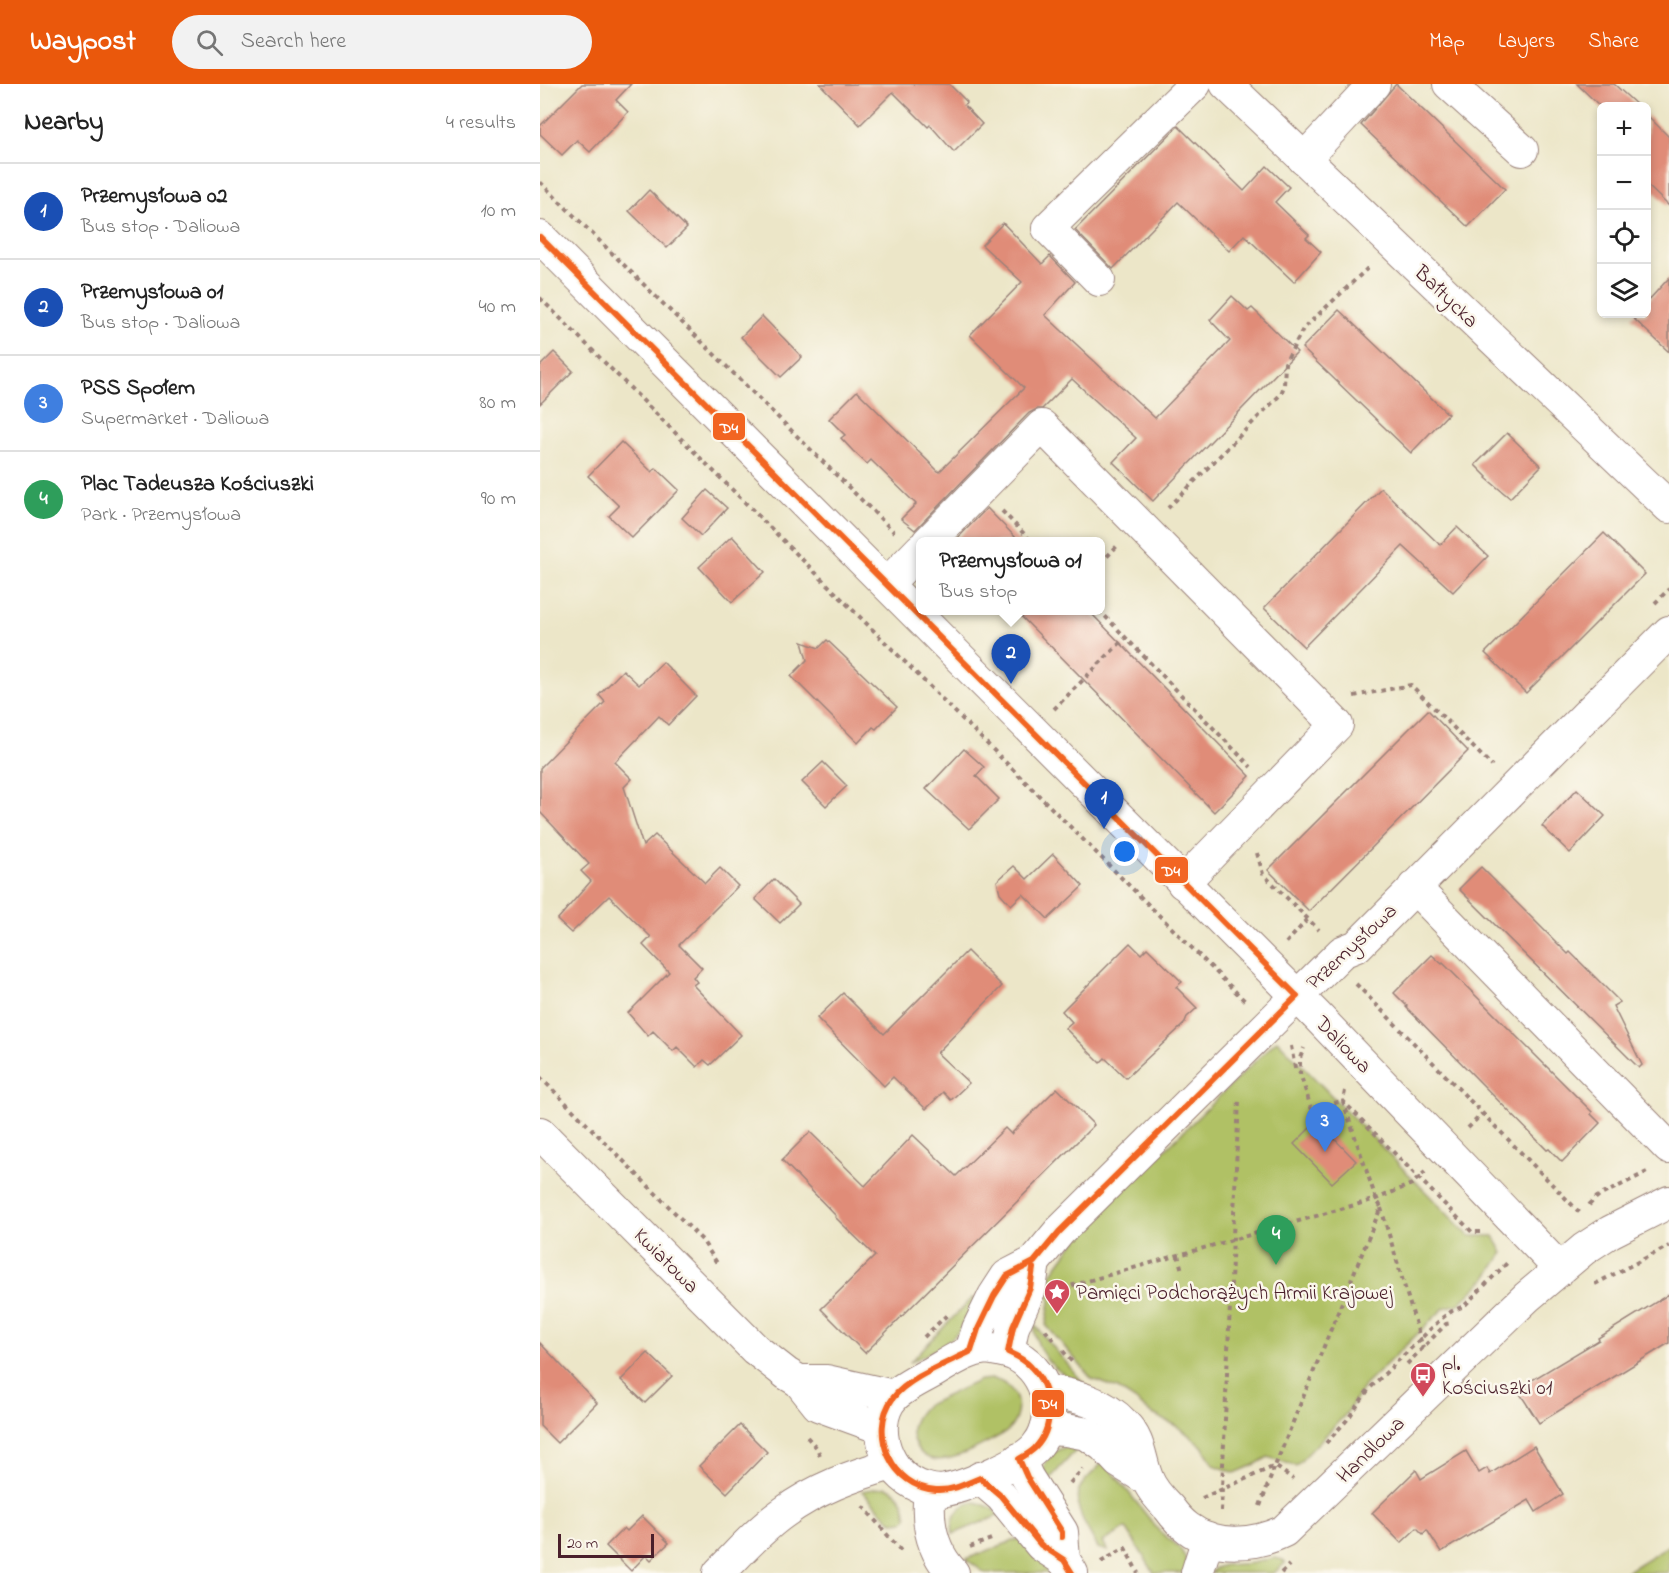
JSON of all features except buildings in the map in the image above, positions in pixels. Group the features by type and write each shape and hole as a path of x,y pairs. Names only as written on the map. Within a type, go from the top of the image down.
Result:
{"street":[{"path":"1099,280 1048,228 1195,84"},
{"name":"Bałtycka","path":"1226,84 1669,507"},
{"path":"1304,159 1374,84"},
{"path":"1449,84 1522,150"},
{"name":"Daliowa","path":"540,237 916,613"},
{"path":"933,537 1042,426 1337,725 1183,883"},
{"path":"887,584 916,554"},
{"name":"Daliowa","path":"918,615 1297,996 1559,1268"},
{"name":"Przemysłowa","path":"971,1351 978,1329 1007,1276 1034,1262 1059,1232 1342,952 1357,946 1669,632"},
{"path":"1414,887 1669,1148"},
{"name":"Kwiatowa","path":"540,1133 755,1349 799,1381 818,1406 881,1428"},
{"name":"Handlowa","path":"1046,1390 1094,1402 1112,1412 1137,1439 1147,1479 1187,1528 1215,1520 1242,1543 1271,1538 1284,1531 1559,1268 1610,1232 1669,1202"},
{"name":"Przemysłowa","path":"1008,1352 1013,1327 1030,1288 1034,1262"},
{"path":"986,1348 1008,1352 1028,1364 1046,1390 1048,1403 1046,1429 1035,1448 1019,1459 980,1478 945,1491 930,1490 908,1480 892,1464 885,1449 881,1428 887,1406 894,1396 919,1379 971,1351 986,1348"},
{"path":"799,1381 827,1381 894,1396"},
{"name":"Handlowa","path":"1046,1429 1087,1434 1104,1446 1119,1462 1147,1479"},
{"path":"1019,1459 1027,1477 1062,1532 1078,1566"},
{"path":"719,1573 784,1511 842,1480 892,1464"},
{"path":"980,1478 1000,1496 1041,1545 1078,1566"},
{"path":"930,1490 929,1522 939,1557 961,1560"},
{"path":"1197,1573 1215,1520"}],"path":[{"path":"540,182 916,542"},
{"path":"1163,513 1281,394 1284,386 1285,363 1303,329 1371,264"},
{"path":"540,298 1248,1004 1251,1010"},
{"path":"981,489 1027,537"},
{"path":"1652,606 1669,589"},
{"path":"1104,615 1274,790"},
{"path":"1032,731 1125,638"},
{"path":"1492,766 1501,758"},
{"path":"1246,818 1263,874 1324,935"},
{"path":"1284,945 1308,919"},
{"path":"1354,983 1581,1214"},
{"path":"1289,1038 1295,1068 1300,1073"},
{"path":"1307,1041 1300,1058 1300,1073 1311,1108 1344,1101"},
{"path":"1215,1520 1223,1487 1241,1052"},
{"path":"540,1077 702,1240"},
{"path":"1346,1084 1344,1101 1376,1199 1381,1207 1423,1348"},
{"path":"1344,1101 1472,1232 1483,1232"},
{"path":"1055,1291 1376,1199 1412,1184 1418,1179"},
{"path":"1271,1498 1257,1512 1381,1207"},
{"path":"1178,1255 1182,1271"},
{"path":"1323,1445 1347,1420 1369,1389 1420,1339 1452,1311 1464,1306 1512,1257 1516,1268"},
{"path":"920,1342 951,1311"},
{"path":"1407,1365 1446,1324 1456,1322"},
{"path":"1067,1486 1089,1462"},
{"path":"1275,1466 1300,1484"},
{"path":"1203,1503 1197,1500 1275,1466"},
{"path":"1285,1485 1299,1470"},
{"path":"859,1500 902,1551"},
{"path":"1215,1520 1228,1513"},
{"path":"961,1560 997,1536"},
{"path":"1078,1566 1125,1548 1138,1573"}],"green space":[{"path":"1277,1040 1469,1236 1494,1236 1503,1253 1486,1278 1459,1304 1444,1308 1364,1386 1346,1414 1296,1466 1268,1457 1235,1473 1214,1465 1202,1446 1180,1428 1149,1412 1118,1389 1092,1379 1046,1325 1050,1302 1046,1281 1073,1244 1114,1199"},
{"path":"973,1297 980,1302 958,1332 944,1345 910,1362"},
{"path":"1034,1324 1084,1384 1065,1375 1049,1362 1038,1345"},
{"path":"993,1379 1009,1388 1017,1402 1016,1418 1005,1433 969,1452 942,1460 930,1458 920,1452 913,1439 912,1430 916,1417 925,1406 980,1380"},
{"path":"1065,1447 1079,1447 1046,1483 1044,1469 1048,1458"},
{"path":"1104,1461 1159,1531 1179,1547 1188,1567 1186,1573 1154,1573 1126,1528 1103,1542 1108,1551 1098,1548 1082,1518 1077,1501 1083,1483"},
{"path":"886,1487 901,1499 907,1518 904,1521 892,1522 862,1491"},
{"path":"976,1502 992,1508 1000,1515 953,1534 953,1522 957,1512 965,1505"},
{"path":"1023,1537 1050,1573 985,1573 966,1559"},
{"path":"1669,1545 1669,1573 1624,1573"},
{"path":"1275,1558 1285,1563 1274,1573 1210,1573 1224,1565 1246,1564"}],"transit line":[{"name":"D4","path":"540,237 916,614"},
{"name":"D4","path":"917,615 1297,996"},
{"name":"D4","path":"1072,1573 1064,1560 1041,1545 1001,1496 980,1478 959,1487 942,1490 921,1487 907,1480 889,1456 884,1442 883,1427 886,1412 893,1398 909,1383 971,1351 978,1329 994,1296 1007,1276 1034,1262 1059,1232 1297,996"},
{"name":"D4","path":"1033,1268 1030,1288 1013,1327 1008,1352 1026,1362 1038,1376 1049,1407 1042,1439 1033,1450 1019,1459 1027,1477 1062,1532 1062,1537"}],"place":[{"name":"Przemysłowa 01","path":"1011,684"},
{"name":"Przemysłowa 02","path":"1104,829"},
{"name":"PSS Społem","path":"1325,1152"},
{"name":"Plac Tadeusza Kościuszki","path":"1276,1265"},
{"name":"Pamięci Podchorążych Armii Krajowej","path":"1057,1315"},
{"name":"pl. Kościuszki 01","path":"1423,1398"}]}
